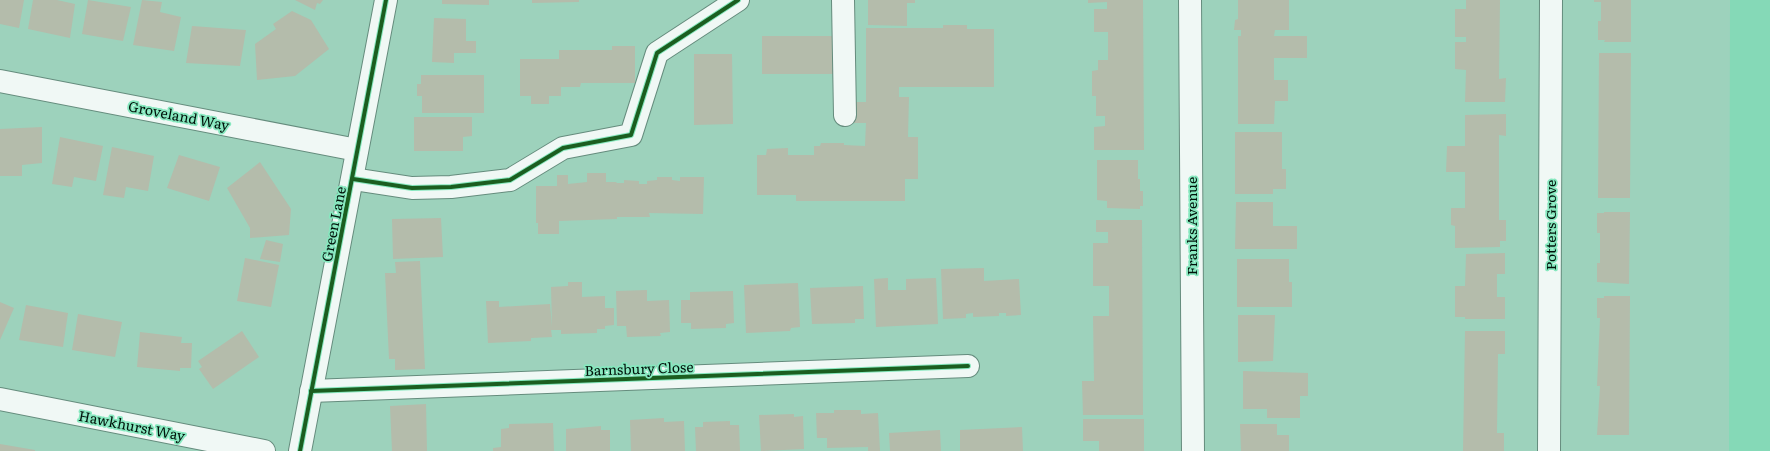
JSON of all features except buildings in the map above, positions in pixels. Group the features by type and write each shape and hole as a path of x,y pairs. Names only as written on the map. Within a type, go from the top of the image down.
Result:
{"street":[{"name":"Green Lane","path":"300,451 386,0"},
{"path":"353,179 412,188 451,187 510,180 562,148 631,135 657,53 738,0"},
{"path":"843,0 845,115"},
{"name":"Franks Avenue","path":"1190,0 1193,451"},
{"name":"Potters Grove","path":"1549,451 1551,0"},
{"name":"Groveland Way","path":"0,81 357,150"},
{"name":"Barnsbury Close","path":"311,391 968,366"},
{"name":"Hawkhurst Way","path":"0,399 264,451"}],"shaded area":[{"path":"1730,0 1770,0 1770,451 1729,451"}],"cycle path":[{"path":"300,451 386,0"},
{"path":"353,179 412,188 451,187 510,180 563,148 631,135 657,53 738,0"},
{"path":"311,391 968,366"}]}
